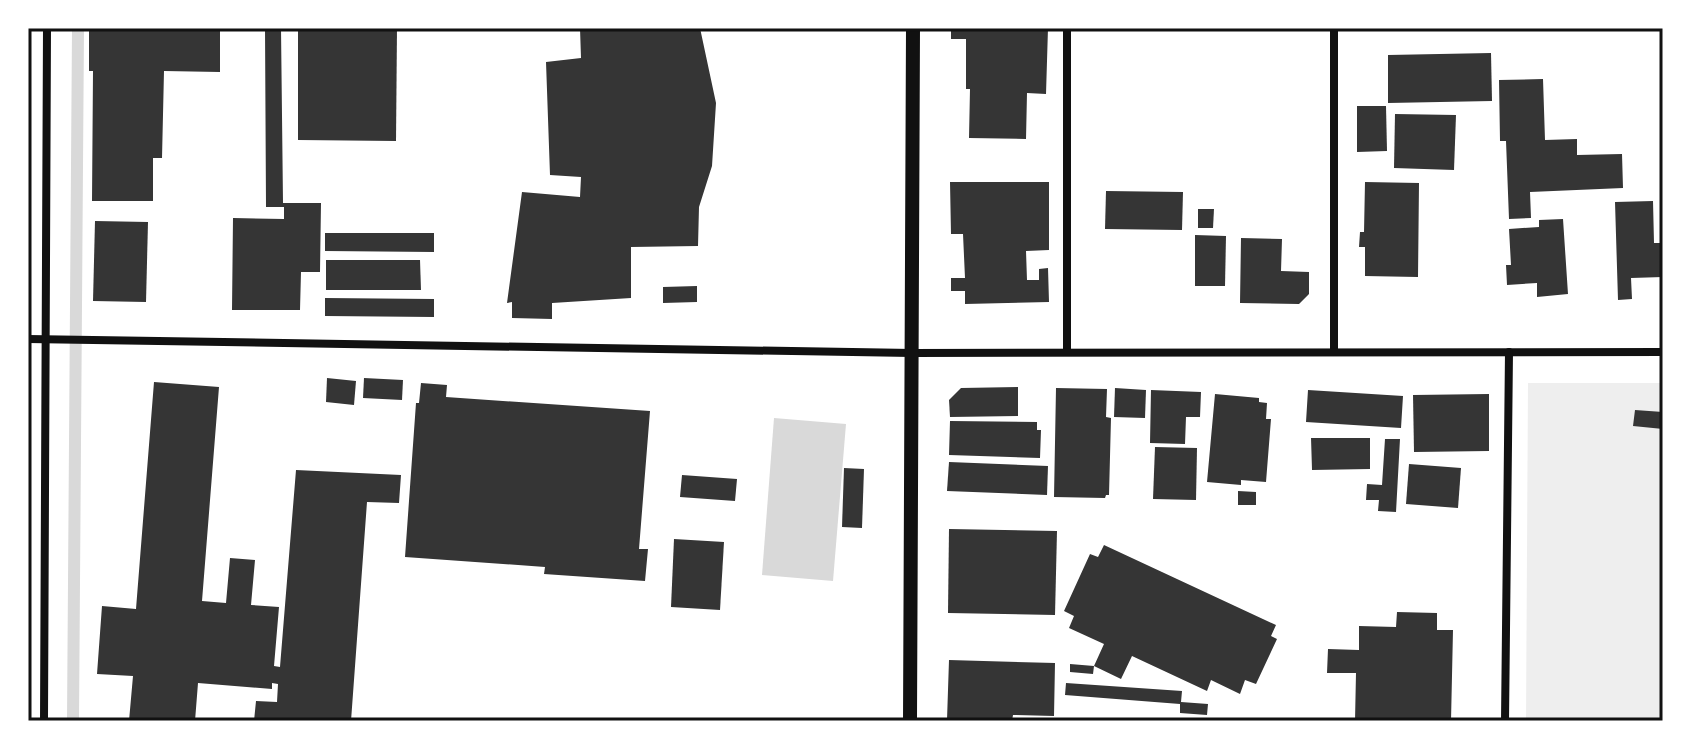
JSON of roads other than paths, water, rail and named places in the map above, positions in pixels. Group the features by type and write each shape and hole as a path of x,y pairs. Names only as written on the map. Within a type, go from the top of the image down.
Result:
{"street":[{"path":"44,721 47,28"},
{"path":"910,721 913,28"},
{"path":"1067,28 1067,352"},
{"path":"1334,28 1334,352"},
{"path":"28,339 912,353 1663,352"},
{"path":"1505,721 1509,352"}],"waterway":[{"path":"73,721 78,28"}]}
